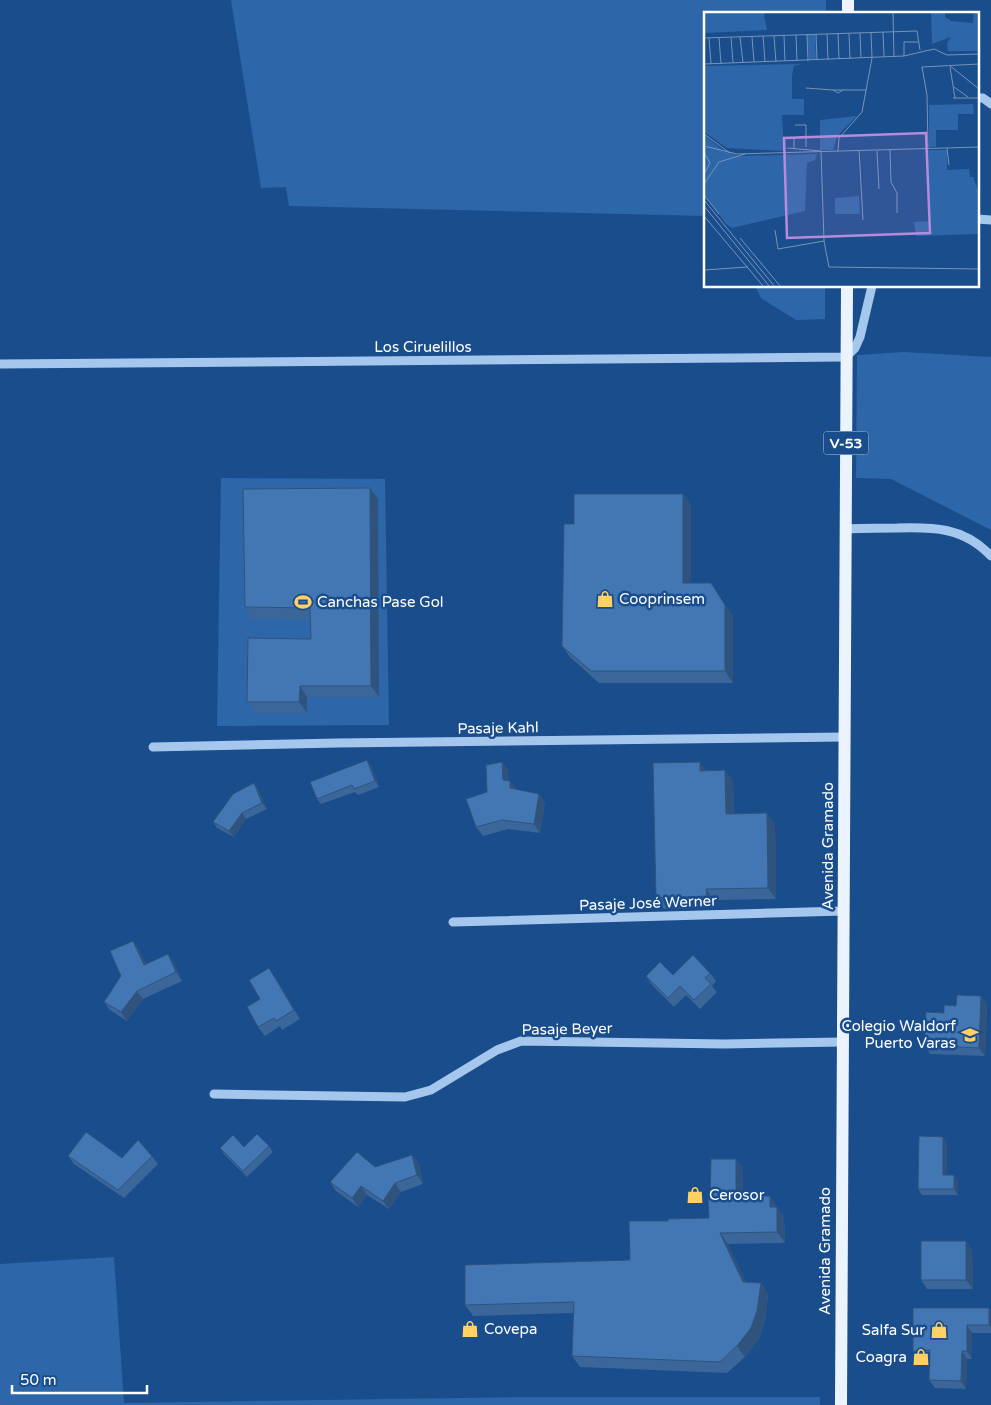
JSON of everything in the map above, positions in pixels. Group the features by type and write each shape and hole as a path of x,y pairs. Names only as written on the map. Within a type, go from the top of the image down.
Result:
{"main road":[{"name":"Avenida Gramado","path":"841,1405 847,288"}],"street":[{"path":"978,98 983,98 991,104"},
{"path":"978,220 991,220"},
{"path":"846,357 860,337 872,288"},
{"name":"Los Ciruelillos","path":"0,364 846,357"},
{"path":"846,529 933,527 963,536 976,543 991,556"},
{"name":"Pasaje Kahl","path":"153,747 844,737"},
{"name":"Pasaje José Werner","path":"453,922 844,911"},
{"name":"Pasaje Beyer","path":"214,1094 405,1097 431,1090 497,1050 521,1041 725,1044 843,1042"}],"shaded area":[{"path":"231,0 826,0 826,12 704,12 704,216 289,206 286,187 261,188"},
{"path":"756,288 825,288 825,319 796,320 761,298"},
{"path":"904,352 991,357 991,530 891,479 856,478 857,355"},
{"name":"Canchas Pase Gol","path":"221,478 385,479 389,725 217,726"},
{"path":"114,1257 124,1403 526,1397 820,1397 820,1405 0,1405 0,1264"}],"building":[{"path":"370,488 371,686 300,686 299,702 247,702 248,638 311,639 310,608 245,607 243,489"},
{"path":"574,494 683,494 683,583 711,583 725,605 725,671 591,671 562,646 564,524 574,524"},
{"path":"367,760 375,781 354,789 352,785 317,799 310,782"},
{"path":"502,762 503,780 510,781 510,788 539,794 534,824 502,820 476,827 466,799 487,792 486,765"},
{"path":"700,762 700,771 725,770 726,814 767,813 768,888 706,889 707,896 656,898 653,763"},
{"path":"254,783 262,803 242,813 229,831 213,822 233,794"},
{"path":"133,941 144,965 168,954 176,972 137,991 121,1012 104,1002 121,976 110,951"},
{"path":"693,955 710,973 705,978 711,984 694,1000 680,986 668,998 646,976 660,962 673,975"},
{"path":"269,968 294,1010 276,1021 274,1018 258,1027 247,1007 260,999 249,980"},
{"path":"957,995 981,996 979,1048 924,1045 926,1012 944,1013 944,1005 956,1006"},
{"path":"86,1132 122,1158 138,1140 152,1156 118,1190 68,1156"},
{"path":"257,1134 269,1146 243,1171 220,1148 233,1135 244,1147"},
{"path":"919,1136 943,1137 943,1175 954,1175 954,1189 918,1189"},
{"path":"357,1152 375,1167 412,1155 417,1175 395,1183 383,1201 361,1186 352,1198 330,1182"},
{"path":"711,1159 736,1159 736,1197 770,1196 770,1207 777,1207 777,1232 720,1233 743,1282 761,1283 757,1311 751,1328 737,1346 720,1362 572,1356 574,1302 465,1305 465,1265 630,1260 629,1221 709,1218 708,1198 710,1198"},
{"path":"921,1241 966,1241 966,1280 921,1280"},
{"path":"913,1308 989,1308 989,1325 967,1325 967,1351 962,1351 961,1381 929,1380 930,1350 913,1351"}],"place":[{"name":"Cooprinsem","path":"605,599"},
{"name":"Canchas Pase Gol","path":"303,602"},
{"name":"Colegio Waldorf Puerto Varas","path":"970,1035"},
{"name":"Cerosor","path":"695,1195"},
{"name":"Covepa","path":"470,1329"},
{"name":"Salfa Sur","path":"939,1330"},
{"name":"Coagra","path":"921,1357"}]}
